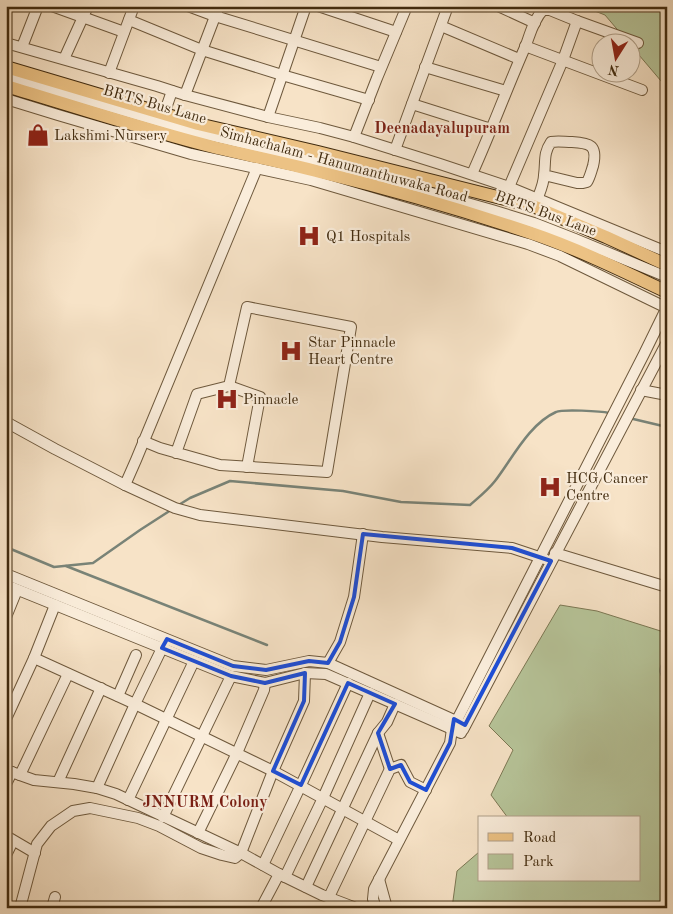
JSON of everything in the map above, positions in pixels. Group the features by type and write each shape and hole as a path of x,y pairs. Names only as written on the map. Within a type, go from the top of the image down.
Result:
{"main road":[{"name":"Simhachalam - Hanumanthuwaka Road","path":"6,67 198,124 533,206 667,265"},
{"name":"Simhachalam - Hanumanthuwaka Road","path":"6,86 208,145 336,176 432,202 529,232 604,262 667,292"}],"street":[{"path":"22,47 38,6"},
{"path":"52,6 124,32"},
{"path":"64,59 88,6"},
{"path":"109,73 134,6"},
{"path":"188,6 217,11 295,40 381,67"},
{"path":"268,117 306,6"},
{"path":"318,6 396,32"},
{"path":"354,137 407,6"},
{"path":"395,150 448,6"},
{"path":"498,6 535,22"},
{"path":"472,174 540,13 546,10 608,32"},
{"path":"184,95 217,11"},
{"path":"129,20 202,50 368,100"},
{"path":"509,187 563,60 577,21"},
{"path":"440,26 519,59"},
{"path":"6,43 184,95 354,137 472,174 509,187 667,252"},
{"path":"525,46 642,90"},
{"path":"425,67 506,91"},
{"name":"BRTS Bus Lane","path":"6,76 195,132 318,161 492,210 567,236 667,277"},
{"path":"164,114 172,91"},
{"path":"6,99 191,154 311,180 528,244 577,264 667,307 540,557 459,727"},
{"path":"412,104 491,129"},
{"path":"538,200 544,175 544,158 551,142 586,143 594,151 595,158 587,182 583,183 544,175"},
{"path":"434,182 440,164"},
{"path":"125,485 257,168"},
{"path":"143,441 160,448 220,465 327,472 351,327 246,307 229,386"},
{"path":"366,908 374,904 374,889 399,840 667,342"},
{"path":"176,452 197,394 229,386 260,397 247,466"},
{"path":"640,390 667,395"},
{"path":"6,422 125,485 188,513 363,534 512,548 540,557 553,557 667,587"},
{"path":"328,663 340,642 354,597 363,534"},
{"path":"6,574 164,643 194,661 231,676 265,683 305,673 326,674 395,704 459,727"},
{"path":"6,585 55,605 233,666 266,670 309,661 328,663 459,727"},
{"path":"6,617 18,590"},
{"path":"6,719 34,658 55,605"},
{"path":"97,788 164,643"},
{"path":"118,696 136,655"},
{"path":"34,658 237,753 301,785 399,840"},
{"path":"128,800 168,720 194,661"},
{"path":"20,908 37,844 51,826 73,811 90,808 138,818 159,826 202,848 235,858 241,853 273,771 304,701 305,673"},
{"path":"6,784 68,674"},
{"path":"163,816 231,676"},
{"path":"198,833 237,753 264,690 265,683"},
{"path":"263,865 348,683"},
{"path":"58,782 100,688"},
{"path":"261,908 282,875 323,798 370,693"},
{"path":"306,887 344,810 378,733 387,722 395,704"},
{"path":"378,733 390,770"},
{"path":"328,897 390,770 401,765 410,782 426,790"},
{"path":"13,773 34,780 97,788 116,794 241,853 306,887 356,908"},
{"path":"6,855 9,839 35,853"},
{"path":"379,880 387,908"}],"highlighted area":[{"path":"363,534 512,548 551,561 465,725 454,719 450,743 426,790 410,782 401,765 390,769 378,733 395,704 348,683 301,785 273,771 304,701 305,673 265,683 231,676 162,648 167,639 233,666 266,670 309,661 328,663 340,642 354,597"}],"green space":[{"path":"582,6 667,6 667,88 640,56 640,32 619,32 605,15"},
{"path":"560,605 597,611 667,633 667,908 452,908 457,871 478,853 478,882 640,882 640,816 507,816 491,795 513,750 489,726"}],"water":[{"path":"667,661 667,685 660,669 662,663"}],"waterway":[{"path":"177,506 190,498 230,481 343,491 401,502 470,505 492,484 529,433 546,418 556,412 566,411 609,413"},
{"path":"629,418 667,427"},
{"path":"6,547 54,567 93,563 171,510"},
{"path":"66,566 267,645"}],"place":[{"name":"Lakshmi Nursery","path":"38,135"},
{"name":"Q1 Hospitals","path":"309,236"},
{"name":"Star Pinnacle Heart Centre","path":"291,351"},
{"name":"Pinnacle","path":"227,399"},
{"name":"HCG Cancer Centre","path":"550,487"}],"district":[{"name":"Deenadayalupuram","path":"442,127"},
{"name":"JNNURM Colony","path":"205,801"}]}
